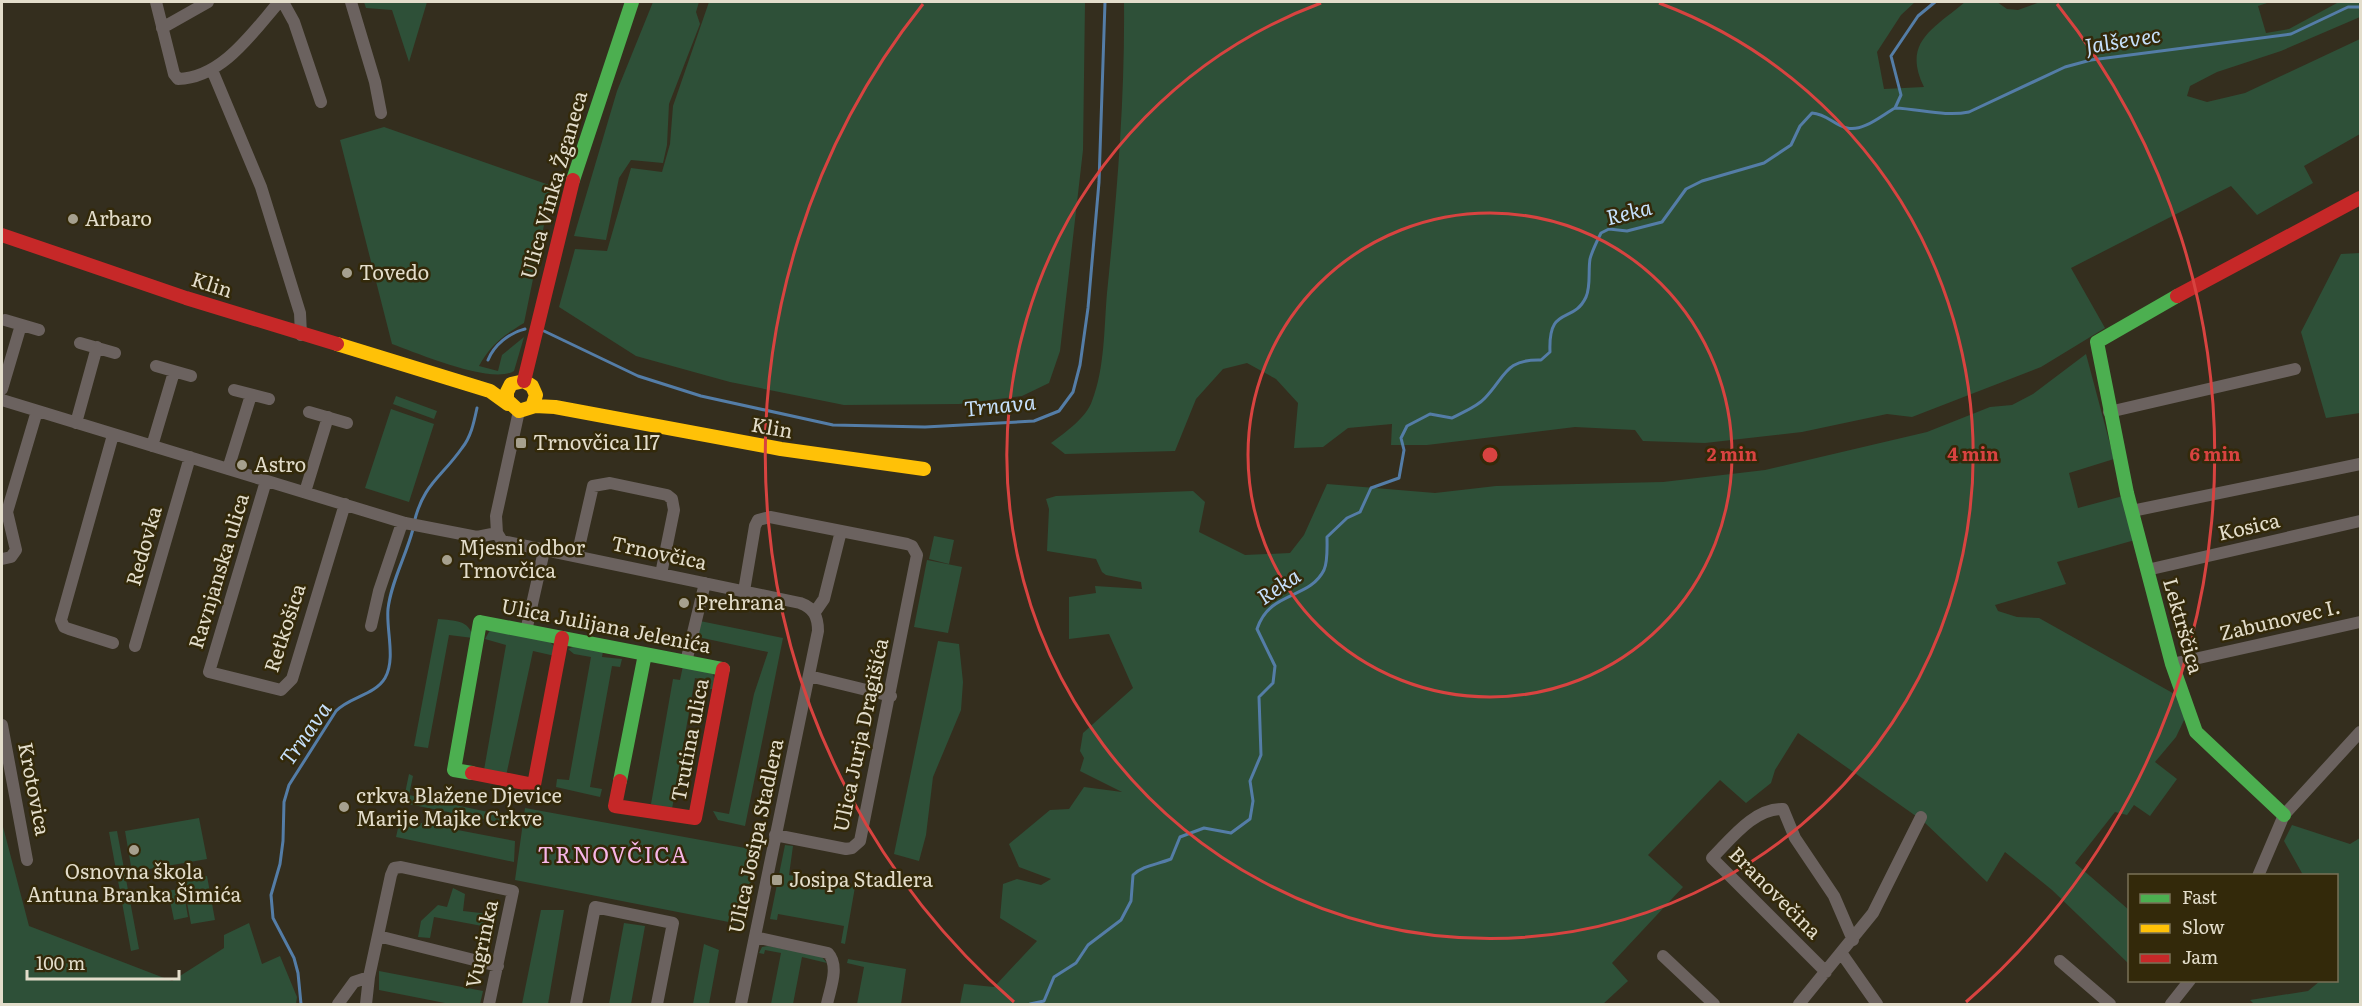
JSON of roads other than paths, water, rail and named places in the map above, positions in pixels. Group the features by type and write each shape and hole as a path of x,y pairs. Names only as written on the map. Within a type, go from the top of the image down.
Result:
{"street":[{"path":"156,2 174,74 178,79 189,79 212,70 281,2 294,22 321,102"},
{"path":"162,28 208,2"},
{"path":"351,2 375,82 381,113"},
{"name":"Ulica Vinka Žganeca","path":"520,407 506,396 518,383 533,340 571,185 632,2"},
{"path":"212,70 261,188 300,313 301,334"},
{"name":"Lektrščica","path":"2284,815 2196,732 2172,664 2132,511 2109,412 2097,342 2115,330 2361,198"},
{"name":"Klin","path":"2,235 301,334 494,393 520,407 548,407 782,449 924,469"},
{"path":"5,320 39,330"},
{"path":"2,389 21,325"},
{"path":"80,343 115,353"},
{"path":"76,423 97,347"},
{"path":"156,366 191,376"},
{"name":"Klin","path":"412,367 501,385 518,383"},
{"path":"2109,412 2295,369"},
{"path":"152,446 174,372"},
{"path":"2,400 404,523 477,537 497,533 496,516 520,407 536,399 535,391 518,383"},
{"path":"234,390 269,399"},
{"name":"Klin","path":"535,391 553,400 592,409 615,418"},
{"path":"228,469 251,395"},
{"path":"2,559 11,557 16,550 7,512 37,411"},
{"path":"309,412 347,423"},
{"path":"305,492 328,417"},
{"path":"112,642 64,627 61,614 113,435"},
{"name":"Redovka","path":"135,646 190,457"},
{"path":"2132,511 2361,464"},
{"name":"Ravnjanska ulica","path":"209,672 266,481"},
{"path":"577,556 593,486 610,483 667,495 672,499 674,510 661,574"},
{"name":"Retkošica","path":"209,672 275,691 288,685 345,504"},
{"path":"744,591 758,520 770,517 841,531 824,599 814,612"},
{"name":"Kosica","path":"2147,570 2361,521"},
{"path":"371,626 379,591 404,523"},
{"name":"Ulica Jurja Dragišića","path":"775,835 846,849 856,846 860,841 917,561 915,550 907,544 841,531"},
{"name":"Trnovčica","path":"497,533 506,543 800,603 814,612"},
{"path":"526,631 544,551"},
{"path":"686,662 705,583"},
{"name":"Ulica Josipa Stadlera","path":"741,1005 818,631 814,612"},
{"name":"Ulica Julijana Jelenića","path":"562,638 534,785 454,770 480,622 724,669"},
{"name":"Zabunovec I.","path":"2172,664 2361,622"},
{"name":"Trutina ulica","path":"645,654 615,806 695,818 724,669"},
{"path":"809,676 891,696"},
{"name":"Krotovica","path":"2,726 27,860"},
{"path":"2259,874 2284,815 2361,732"},
{"name":"Branovečina","path":"1826,972 1712,858 1747,823 1773,809 1783,809 1795,838 1834,896 1853,940"},
{"path":"1799,1005 1873,913 1921,817"},
{"name":"Vugrinka","path":"378,936 391,875 397,867 513,891 489,1005"},
{"path":"576,1005 595,907 673,923 657,1005"},
{"path":"366,1005 369,977 378,936 498,966"},
{"path":"755,937 828,953 834,962 834,969 827,1005"},
{"path":"1842,954 1877,1005"},
{"path":"1663,956 1714,1005"},
{"path":"2060,961 2110,1005"},
{"path":"338,1005 350,986 369,977"},
{"path":"2171,1005 2189,982"}],"waterway":[{"name":"Trnava","path":"544,331 638,376 701,396 833,425 925,427 1034,421 1059,411 1073,392 1080,365 1088,308 1099,182 1105,2"},
{"path":"1895,108 1901,95 1891,56 1918,16 1935,2"},
{"name":"Jalševec","path":"1895,108 1942,113 1969,112 2065,67 2091,60 2291,34 2348,7 2360,7"},
{"name":"Reka","path":"1030,1004 1044,1001 1054,977 1076,963 1088,945 1121,920 1131,901 1133,875 1146,867 1171,859 1180,837 1204,828 1231,833 1250,819 1253,801 1250,781 1261,755 1259,697 1273,683 1275,666 1257,629 1263,616 1271,608 1317,580 1325,566 1327,537 1347,518 1360,512 1371,488 1399,478 1404,450 1401,438 1407,426 1430,414 1452,418 1470,409 1485,398 1507,370 1520,362 1541,360 1550,352 1553,327 1562,317 1575,311 1586,297 1590,259 1601,233 1609,229 1627,231 1662,222 1686,189 1702,181 1764,163 1791,145 1800,126 1812,113 1822,115 1842,127 1853,129 1866,125 1895,108"},
{"name":"Trnava","path":"488,360 503,340 525,329"},
{"name":"Trnava","path":"414,523 422,499 468,439 477,408"},
{"name":"Trnava","path":"301,1004 294,958 273,918 271,895 280,864 284,802 289,785 336,711 381,684 385,678 390,662 388,609 395,579 413,529"}],"place":[{"name":"Arbaro","path":"73,219"},
{"name":"Tovedo","path":"347,273"},
{"name":"Trnovčica 117","path":"521,443"},
{"name":"Astro","path":"242,465"},
{"name":"Mjesni odbor Trnovčica","path":"447,560"},
{"name":"Prehrana","path":"684,603"},
{"name":"crkva Blažene Djevice Marije Majke Crkve","path":"344,807"},
{"name":"Osnovna škola Antuna Branka Šimića","path":"134,850"},
{"name":"Josipa Stadlera","path":"777,880"}],"district":[{"name":"TRNOVČICA","path":"613,855"}]}
